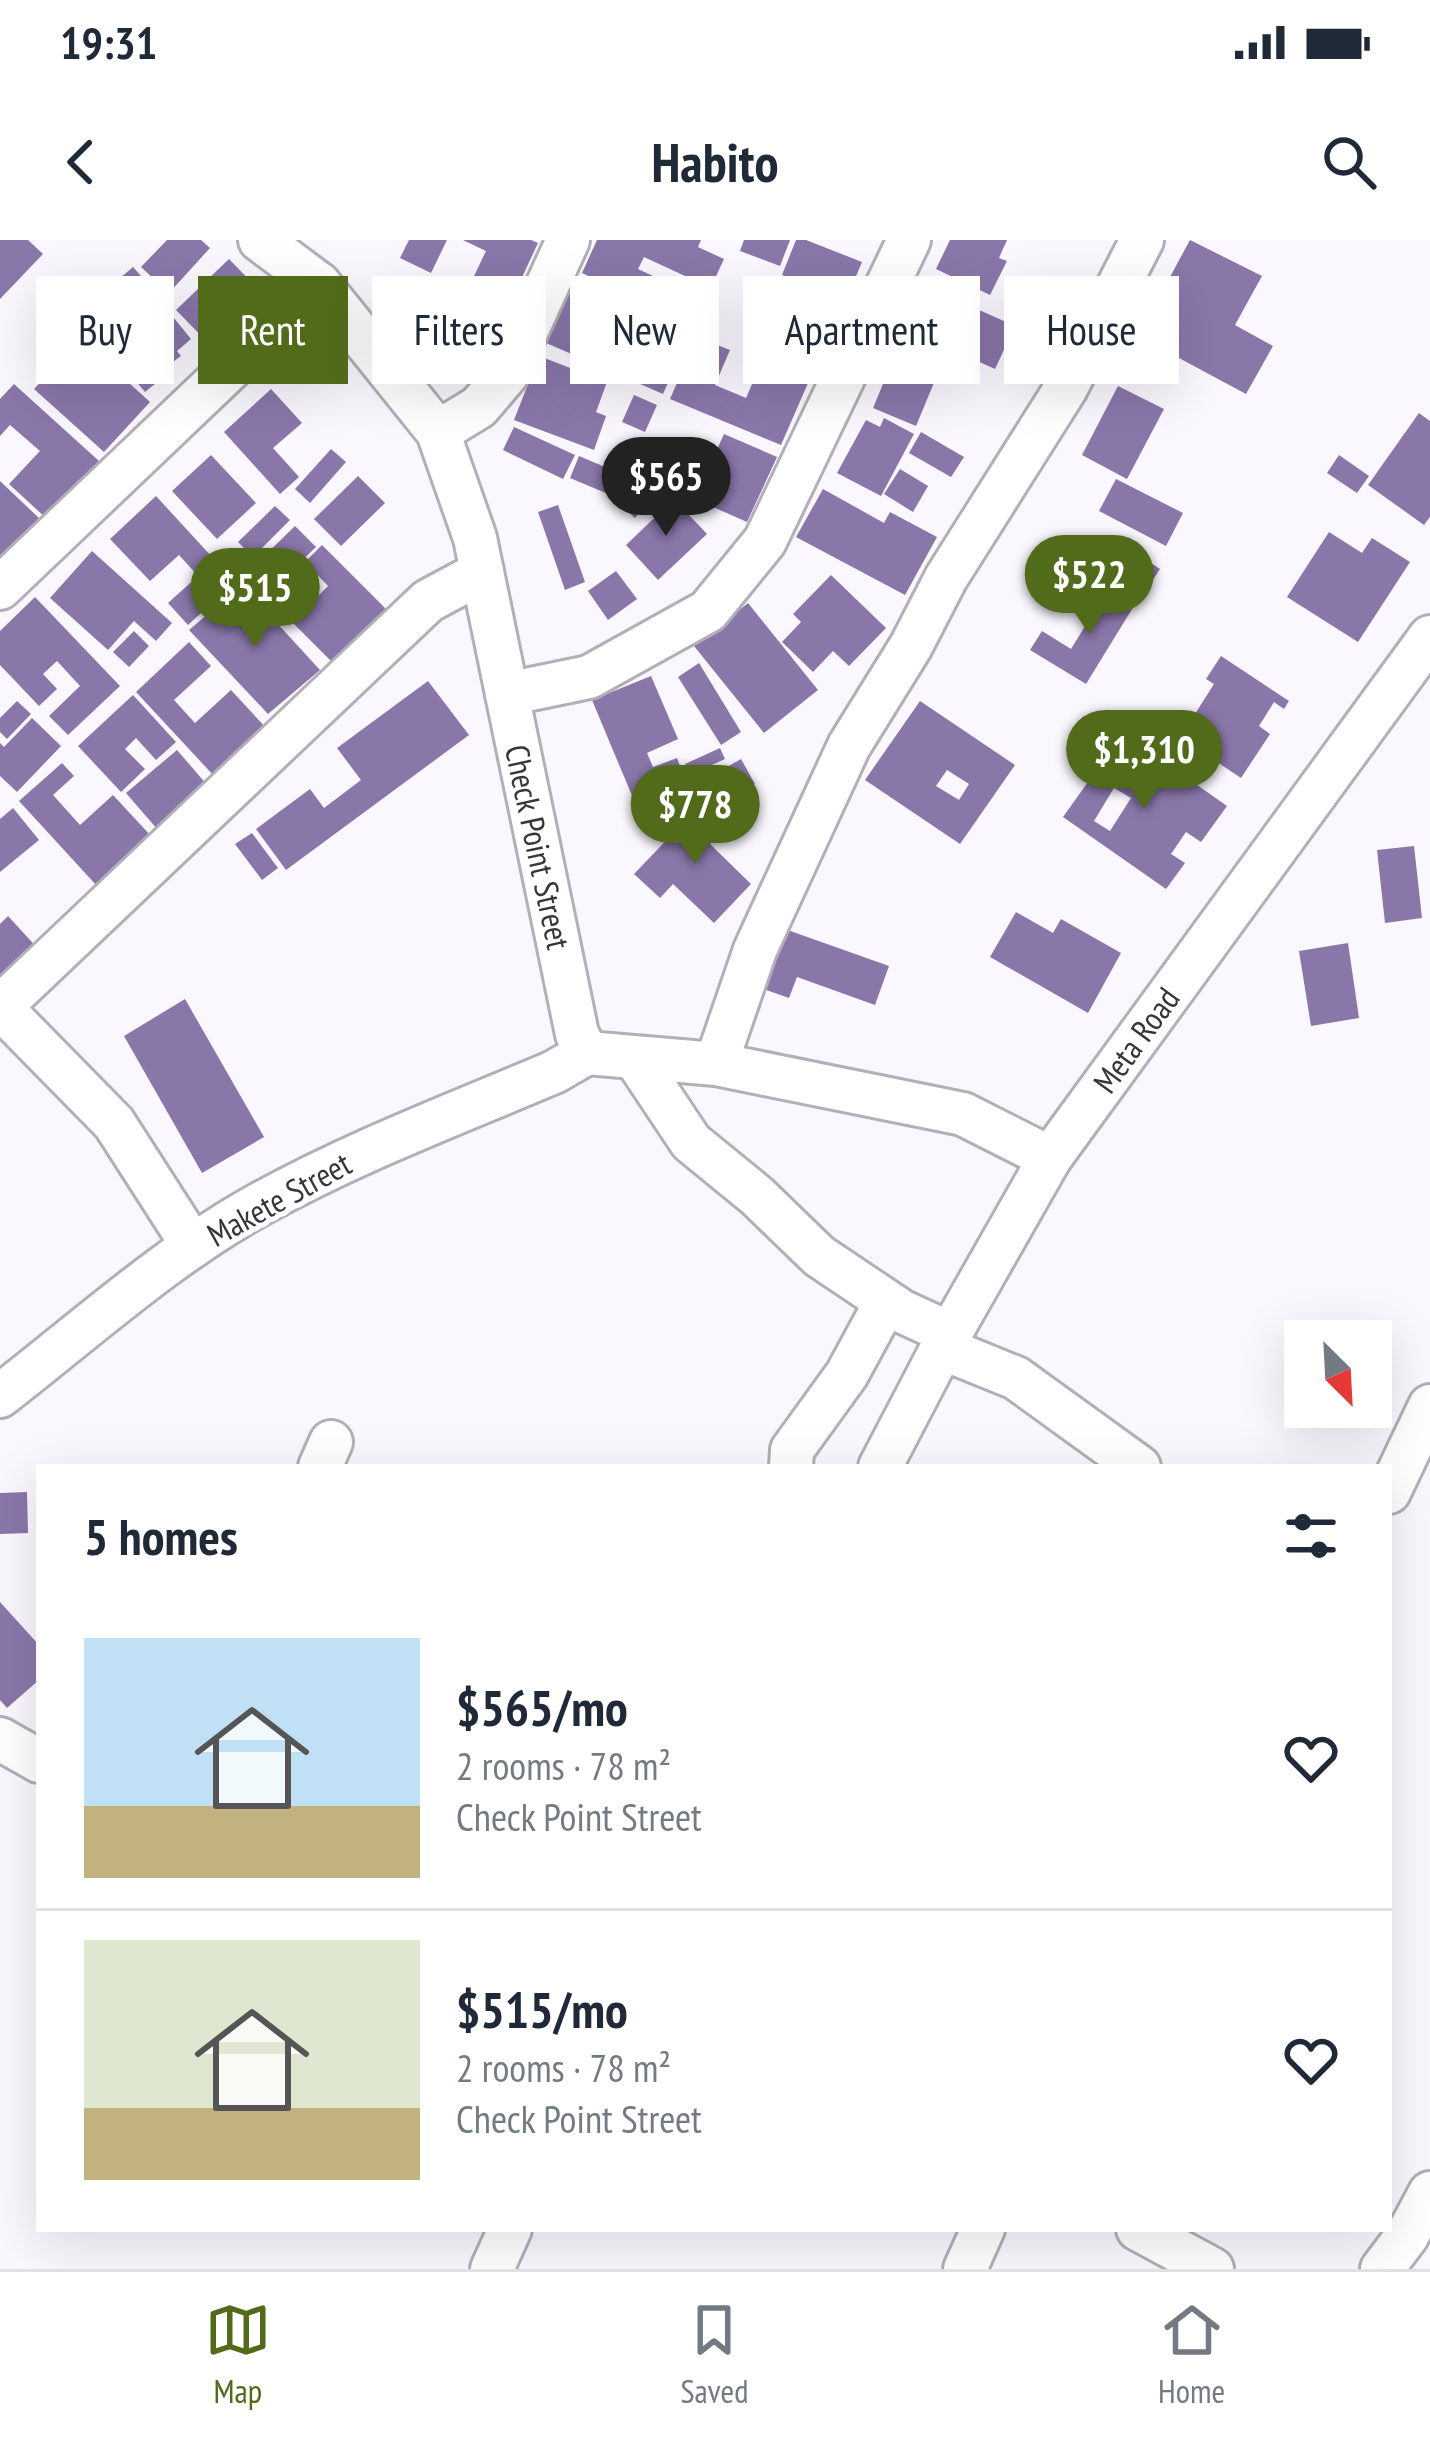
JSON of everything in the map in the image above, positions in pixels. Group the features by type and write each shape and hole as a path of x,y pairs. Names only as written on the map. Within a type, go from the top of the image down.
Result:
{"street":[{"name":"Check Point Street","path":"260,240 308,276"},
{"path":"437,432 479,407 506,374 568,240"},
{"path":"507,694 589,677 708,611 765,541 909,240"},
{"path":"716,1064 755,950 850,746 946,578 1066,388 1142,240"},
{"name":"Check Point Street","path":"348,320 437,432 475,538 577,1034 587,1053"},
{"path":"0,588 214,384"},
{"path":"193,1246 114,1123 0,1007 428,602 482,572"},
{"name":"Meta Road","path":"882,1464 1050,1158 1425,652"},
{"path":"587,1053 716,1064 962,1114 1050,1158"},
{"name":"Makete Street","path":"0,1396 193,1246 256,1206 336,1164 554,1072 587,1053"},
{"path":"635,1058 691,1142 819,1256 946,1341 1016,1378 1135,1464"},
{"path":"791,1464 792,1450 847,1374 886,1302"},
{"path":"1392,1486 1430,1406"},
{"path":"0,1739 36,1759"},
{"path":"1382,2269 1430,2193"},
{"path":"492,2269 509,2232"},
{"path":"965,2269 982,2232"},
{"path":"1144,2232 1212,2269"}],"building":[{"path":"0,240 28,240 43,254 0,299"},
{"path":"167,240 201,240 210,248 174,288 174,276 151,276 141,267"},
{"path":"409,240 447,240 431,273 400,258"},
{"path":"463,240 538,243 523,276 474,276 486,251"},
{"path":"597,240 701,240 698,247 724,259 716,276 685,276 644,257 638,269 653,276 582,273"},
{"path":"744,240 790,240 780,266 740,251"},
{"path":"796,240 862,262 856,276 782,275"},
{"path":"950,240 1007,240 999,258 1007,261 990,295 980,290 980,276 951,276 936,269"},
{"path":"1190,240 1262,276 1235,325 1273,346 1246,394 1179,358 1179,276 1170,276"},
{"path":"229,259 246,276 211,276"},
{"path":"570,281 570,353 546,343 546,337"},
{"path":"198,289 198,333 176,310"},
{"path":"980,310 1004,321 1004,350 995,369 980,362"},
{"path":"174,318 191,339 177,351 181,356 174,361"},
{"path":"719,346 730,350 719,376"},
{"path":"546,359 570,368 570,384 606,384 596,412 606,416 594,450 514,420 528,384 546,384"},
{"path":"14,384 99,461 47,519 9,484 40,451 10,425 0,436 0,399"},
{"path":"39,384 130,384 150,402 104,452 34,389"},
{"path":"640,384 667,384 663,394"},
{"path":"677,384 715,384 746,398 752,384 808,384 781,445 670,399"},
{"path":"883,384 933,384 916,426 873,408"},
{"path":"1118,386 1164,409 1127,479 1082,455"},
{"path":"271,389 302,423 273,448 299,477 280,494 224,432"},
{"path":"634,395 657,405 645,432 622,422"},
{"path":"1419,413 1430,421 1430,517 1424,525 1368,485"},
{"path":"884,418 914,434 881,496 837,473 866,420 880,427"},
{"path":"514,427 575,455 563,479 503,450"},
{"path":"921,432 964,457 951,477 909,453"},
{"path":"724,434 777,457 747,522 643,476 658,442 710,465"},
{"path":"331,449 346,462 310,503 295,489"},
{"path":"211,455 256,503 217,539 172,491"},
{"path":"1339,455 1369,476 1357,493 1327,473"},
{"path":"579,456 617,472 608,494 570,478"},
{"path":"900,469 928,486 913,512 884,494"},
{"path":"358,476 385,503 341,546 314,519"},
{"path":"628,476 653,497 635,518 610,496"},
{"path":"1116,479 1183,513 1166,546 1099,511"},
{"path":"0,481 40,519 0,562"},
{"path":"823,489 884,523 890,512 937,537 905,595 796,537"},
{"path":"156,496 235,582 188,625 168,603 198,576 179,555 150,581 110,539"},
{"path":"674,499 707,534 658,580 626,545"},
{"path":"558,505 585,582 565,590 538,512"},
{"path":"275,506 290,520 253,557 238,542"},
{"path":"295,526 316,547 271,590 251,569"},
{"path":"1329,532 1362,553 1372,538 1410,562 1358,642 1287,597"},
{"path":"322,545 394,617 340,670 275,605 291,589 308,606 328,586 305,562"},
{"path":"92,551 172,623 156,641 134,621 108,650 50,598"},
{"path":"1133,551 1160,569 1141,598 1113,580"},
{"path":"616,571 637,599 608,620 588,591"},
{"path":"831,575 886,628 849,666 833,651 813,672 782,642 801,622 793,614"},
{"path":"1111,584 1137,601 1086,684 1030,650 1042,631 1071,649"},
{"path":"242,585 320,670 268,714 189,630"},
{"path":"35,597 120,686 68,735 49,716 80,686 57,661 43,674 57,689 39,706 0,665 0,631"},
{"path":"748,603 818,690 764,733 694,646"},
{"path":"134,631 149,646 129,667 113,652"},
{"path":"189,642 211,666 174,700 195,723 231,690 267,729 215,777 136,692"},
{"path":"1221,656 1289,701 1284,709 1274,702 1259,726 1270,734 1241,778 1172,732 1185,712 1193,717 1214,684 1206,679"},
{"path":"699,663 741,732 721,745 678,677"},
{"path":"651,676 678,739 647,753 653,767 677,758 684,776 633,798 592,700"},
{"path":"428,681 469,735 286,870 256,829 310,789 324,808 361,780 337,748"},
{"path":"133,695 176,742 156,760 136,738 125,749 145,769 121,792 78,746"},
{"path":"17,701 31,714 7,739 0,732 0,718"},
{"path":"920,701 1015,765 960,844 865,780","holes":["947,770 969,784 959,800 936,786"]},
{"path":"32,718 61,746 17,792 0,776 0,743 4,747"},
{"path":"1136,742 1227,806 1201,842 1186,832 1171,854 1185,863 1166,889 1063,817 1108,754 1121,763","holes":["1114,788 1131,798 1110,831 1094,821"]},
{"path":"720,748 725,759 690,775 685,764"},
{"path":"177,750 214,793 164,837 126,793"},
{"path":"741,759 755,784 714,808 699,783"},
{"path":"62,763 74,776 53,795 80,825 113,795 152,837 97,886 19,801"},
{"path":"701,804 726,827 710,844 751,884 714,923 673,884 660,898 634,874"},
{"path":"13,808 39,840 0,872 0,819"},
{"path":"252,833 278,868 262,880 235,844"},
{"path":"1414,846 1422,918 1385,923 1377,850"},
{"path":"1016,912 1053,933 1061,919 1121,953 1088,1013 990,957"},
{"path":"8,916 42,953 0,990 0,924"},
{"path":"765,922 889,966 875,1005 797,977 789,998 744,982"},
{"path":"1348,943 1359,1018 1311,1026 1299,951"},
{"path":"185,999 264,1137 202,1173 124,1036"},
{"path":"27,1492 28,1533 0,1534 0,1493"},
{"path":"0,1602 36,1642 36,1683 7,1708 0,1700"}]}
